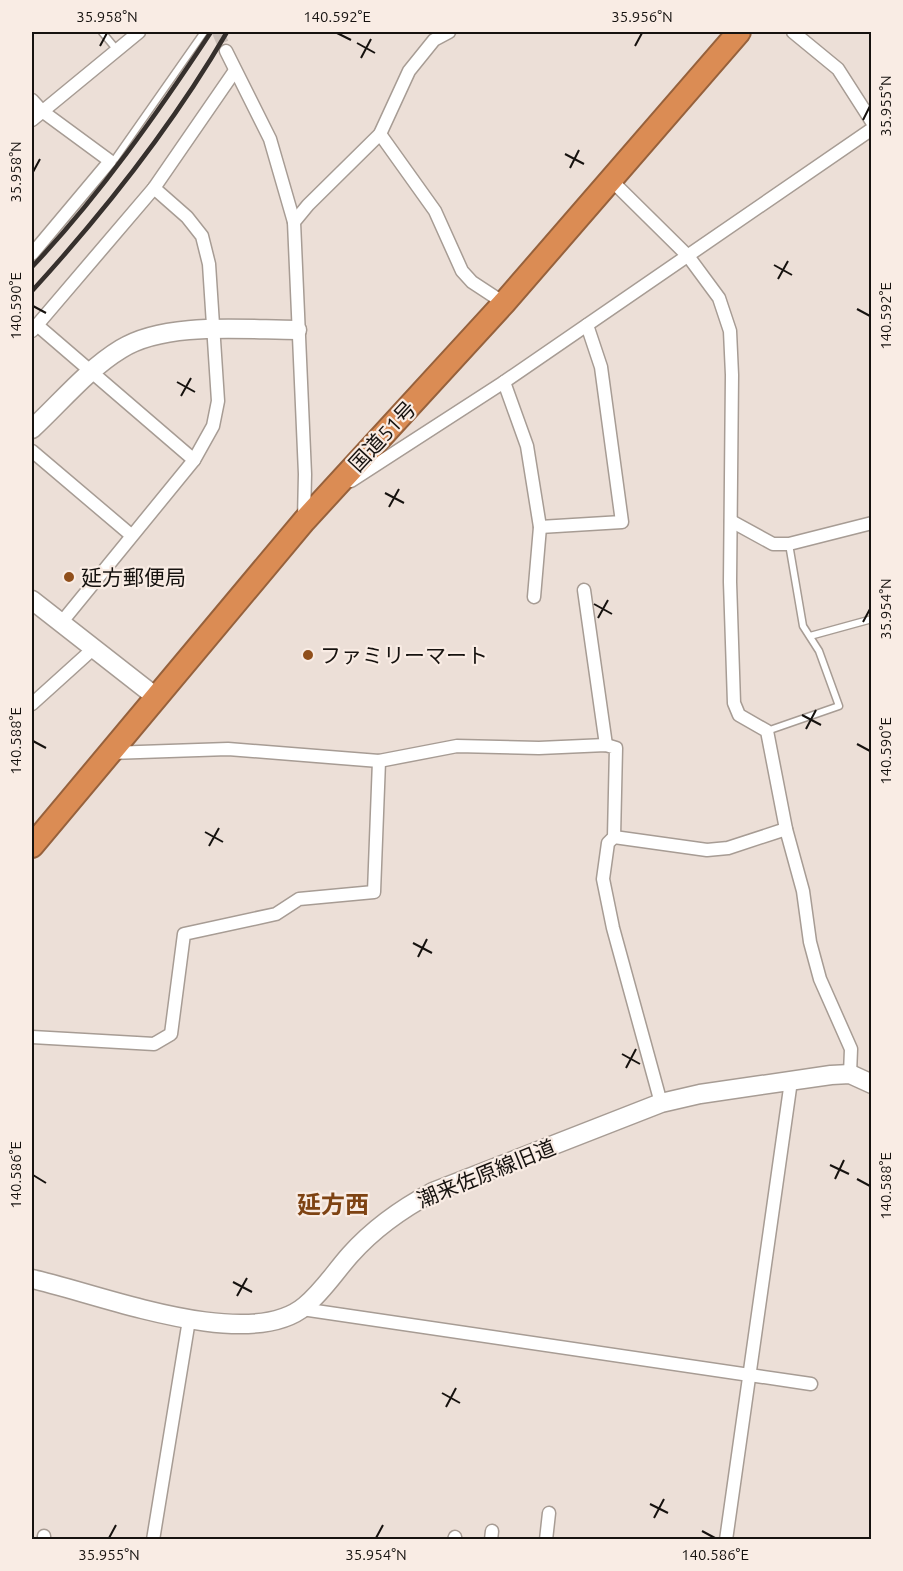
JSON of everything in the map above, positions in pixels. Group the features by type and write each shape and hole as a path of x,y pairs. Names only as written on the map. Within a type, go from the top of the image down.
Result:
{"highway":[{"name":"国道51号","path":"32,846 323,499 504,303 740,32"}],"street":[{"path":"32,120 139,32"},
{"path":"294,222 308,205 380,134 409,71 434,40 449,32"},
{"path":"793,32 838,69 872,122"},
{"path":"226,51 234,72 270,139 294,222 305,474 304,521"},
{"path":"194,460 34,328 154,188 234,72"},
{"path":"32,100 42,111 110,161 32,254"},
{"path":"323,499 504,382 830,155 872,129"},
{"path":"380,134 435,211 462,271 472,282 504,303"},
{"path":"611,180 688,256 719,298 730,331 732,375 730,582 734,703 740,715 767,731 786,829 803,891 810,942 820,980 850,1049 850,1074 872,1084"},
{"path":"61,623 194,460 213,426 218,401 209,264 202,236 187,217 154,188"},
{"path":"540,527 622,522 601,367 587,325"},
{"path":"32,429 120,349 144,338 213,329 297,330"},
{"path":"504,382 527,446 540,527 534,597"},
{"path":"32,451 131,536"},
{"path":"731,521 773,544 789,544 872,523"},
{"path":"584,590 606,746"},
{"path":"32,600 156,697"},
{"path":"32,704 94,648"},
{"path":"108,753 228,749 379,761 457,746 539,748 606,746 616,748 614,837 608,843 603,879 613,928 661,1103"},
{"path":"32,1037 154,1044 171,1034 184,934 276,914 299,899 374,892 379,761"},
{"path":"614,837 707,850 728,848 786,829"},
{"name":"潮来佐原線旧道","path":"32,1279 189,1320 248,1324 286,1316 302,1309 316,1296 367,1237 409,1205 433,1192 661,1103 700,1094 850,1074"},
{"path":"726,1539 791,1081"},
{"path":"302,1309 811,1384"},
{"path":"153,1539 189,1320"},
{"path":"546,1539 549,1513"}],"lane":[{"path":"102,32 117,50"},
{"path":"110,161 115,159 204,32"},
{"path":"767,731 839,706 819,651 803,626 789,544"},
{"path":"810,636 872,619"}],"tunnel":[{"path":"218,32 226,51"}],"railway":[{"path":"32,267 104,183 170,93 211,32"},
{"path":"32,291 86,230 137,166 184,100 227,32"}],"place":[{"name":"延方郵便局","path":"69,577"},
{"name":"ファミリーマート","path":"308,655"}],"district":[{"name":"延方西","path":"333,1204"}]}
